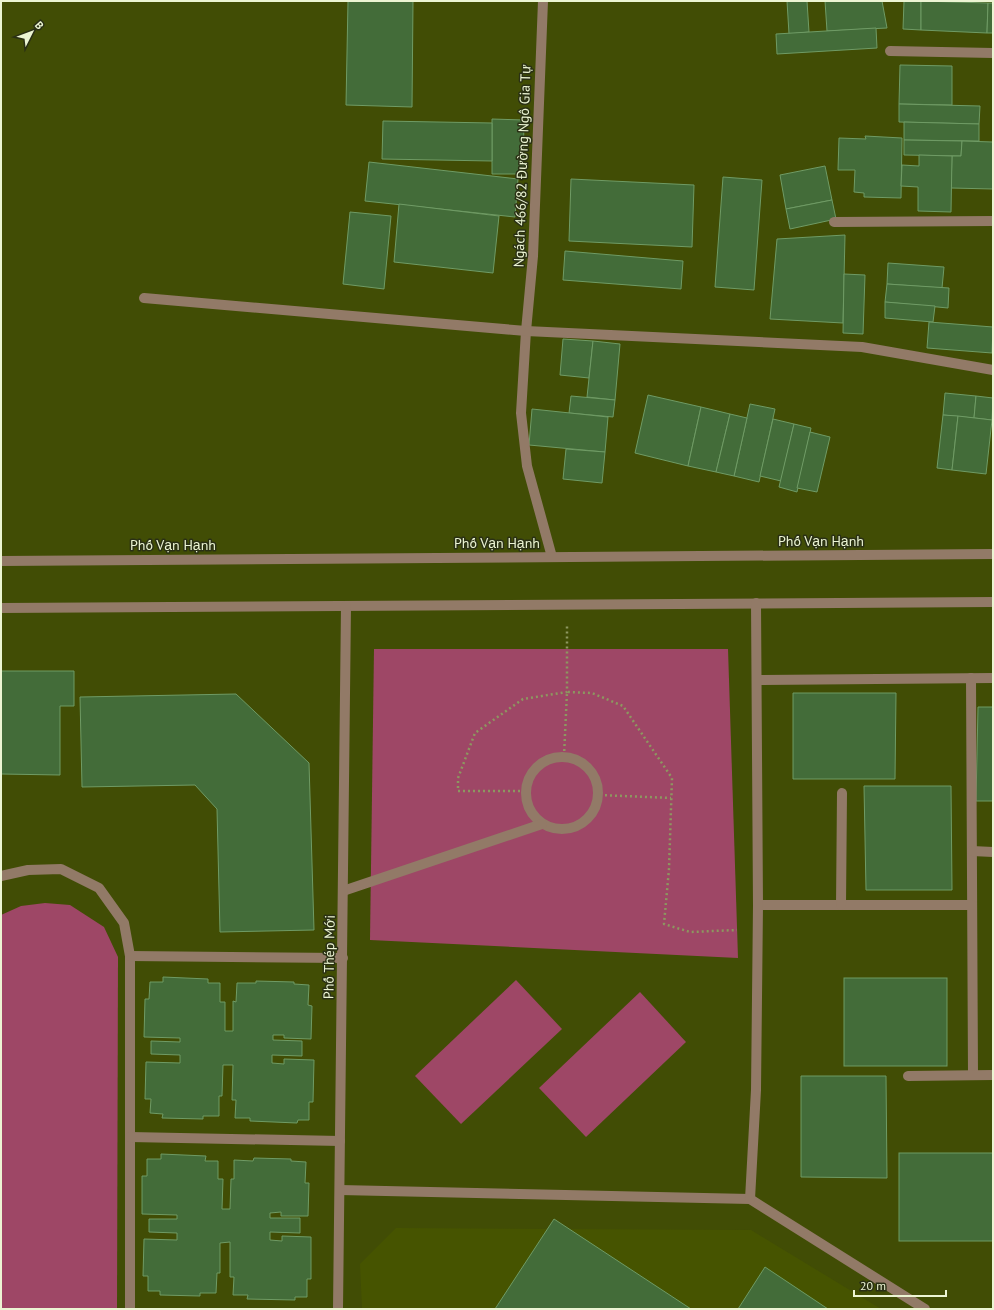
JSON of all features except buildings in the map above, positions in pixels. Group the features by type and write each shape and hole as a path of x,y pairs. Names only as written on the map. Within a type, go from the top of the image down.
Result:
{"street":[{"name":"Ngách 466/82 Đường Ngô Gia Tự","path":"543,1 533,256 526,331 521,413 527,466 552,557"},
{"path":"890,51 993,54"},
{"path":"834,222 993,221"},
{"path":"144,298 526,331 862,346 993,370"},
{"name":"Phố Vạn Hạnh","path":"1,561 993,554"},
{"path":"1,608 993,602"},
{"path":"750,1199 756,1090 758,905 756,603"},
{"name":"Phố Thép Mới","path":"338,1309 346,606"},
{"path":"971,678 973,1075"},
{"path":"757,680 993,678"},
{"path":"564,756 582,762 595,777 600,795 594,814 579,826 561,830 542,824 529,810 525,791 531,773 546,760 564,756"},
{"path":"840,905 842,793"},
{"path":"343,891 542,824"},
{"path":"972,851 993,852"},
{"path":"1,876 28,870 61,869 99,888 124,923 130,956 130,1309"},
{"path":"758,905 972,905"},
{"path":"130,956 343,958"},
{"path":"908,1076 993,1075"},
{"path":"130,1137 340,1141"},
{"path":"340,1190 750,1199 925,1309"}],"path":[{"path":"564,756 567,692 567,604"},
{"path":"525,791 458,791 458,778 475,733 523,699 567,692 592,693 623,706 672,778 669,869 664,924 690,932 757,929"},
{"path":"600,795 671,798"}],"shaded area":[{"path":"374,649 728,649 738,958 370,940"},
{"path":"45,903 70,905 104,927 118,957 117,1309 1,1309 1,915 21,906"},
{"path":"516,980 562,1029 461,1124 415,1076"},
{"path":"640,992 686,1042 586,1137 539,1088"},
{"path":"396,1228 751,1230 881,1309 362,1309 360,1264"}]}
